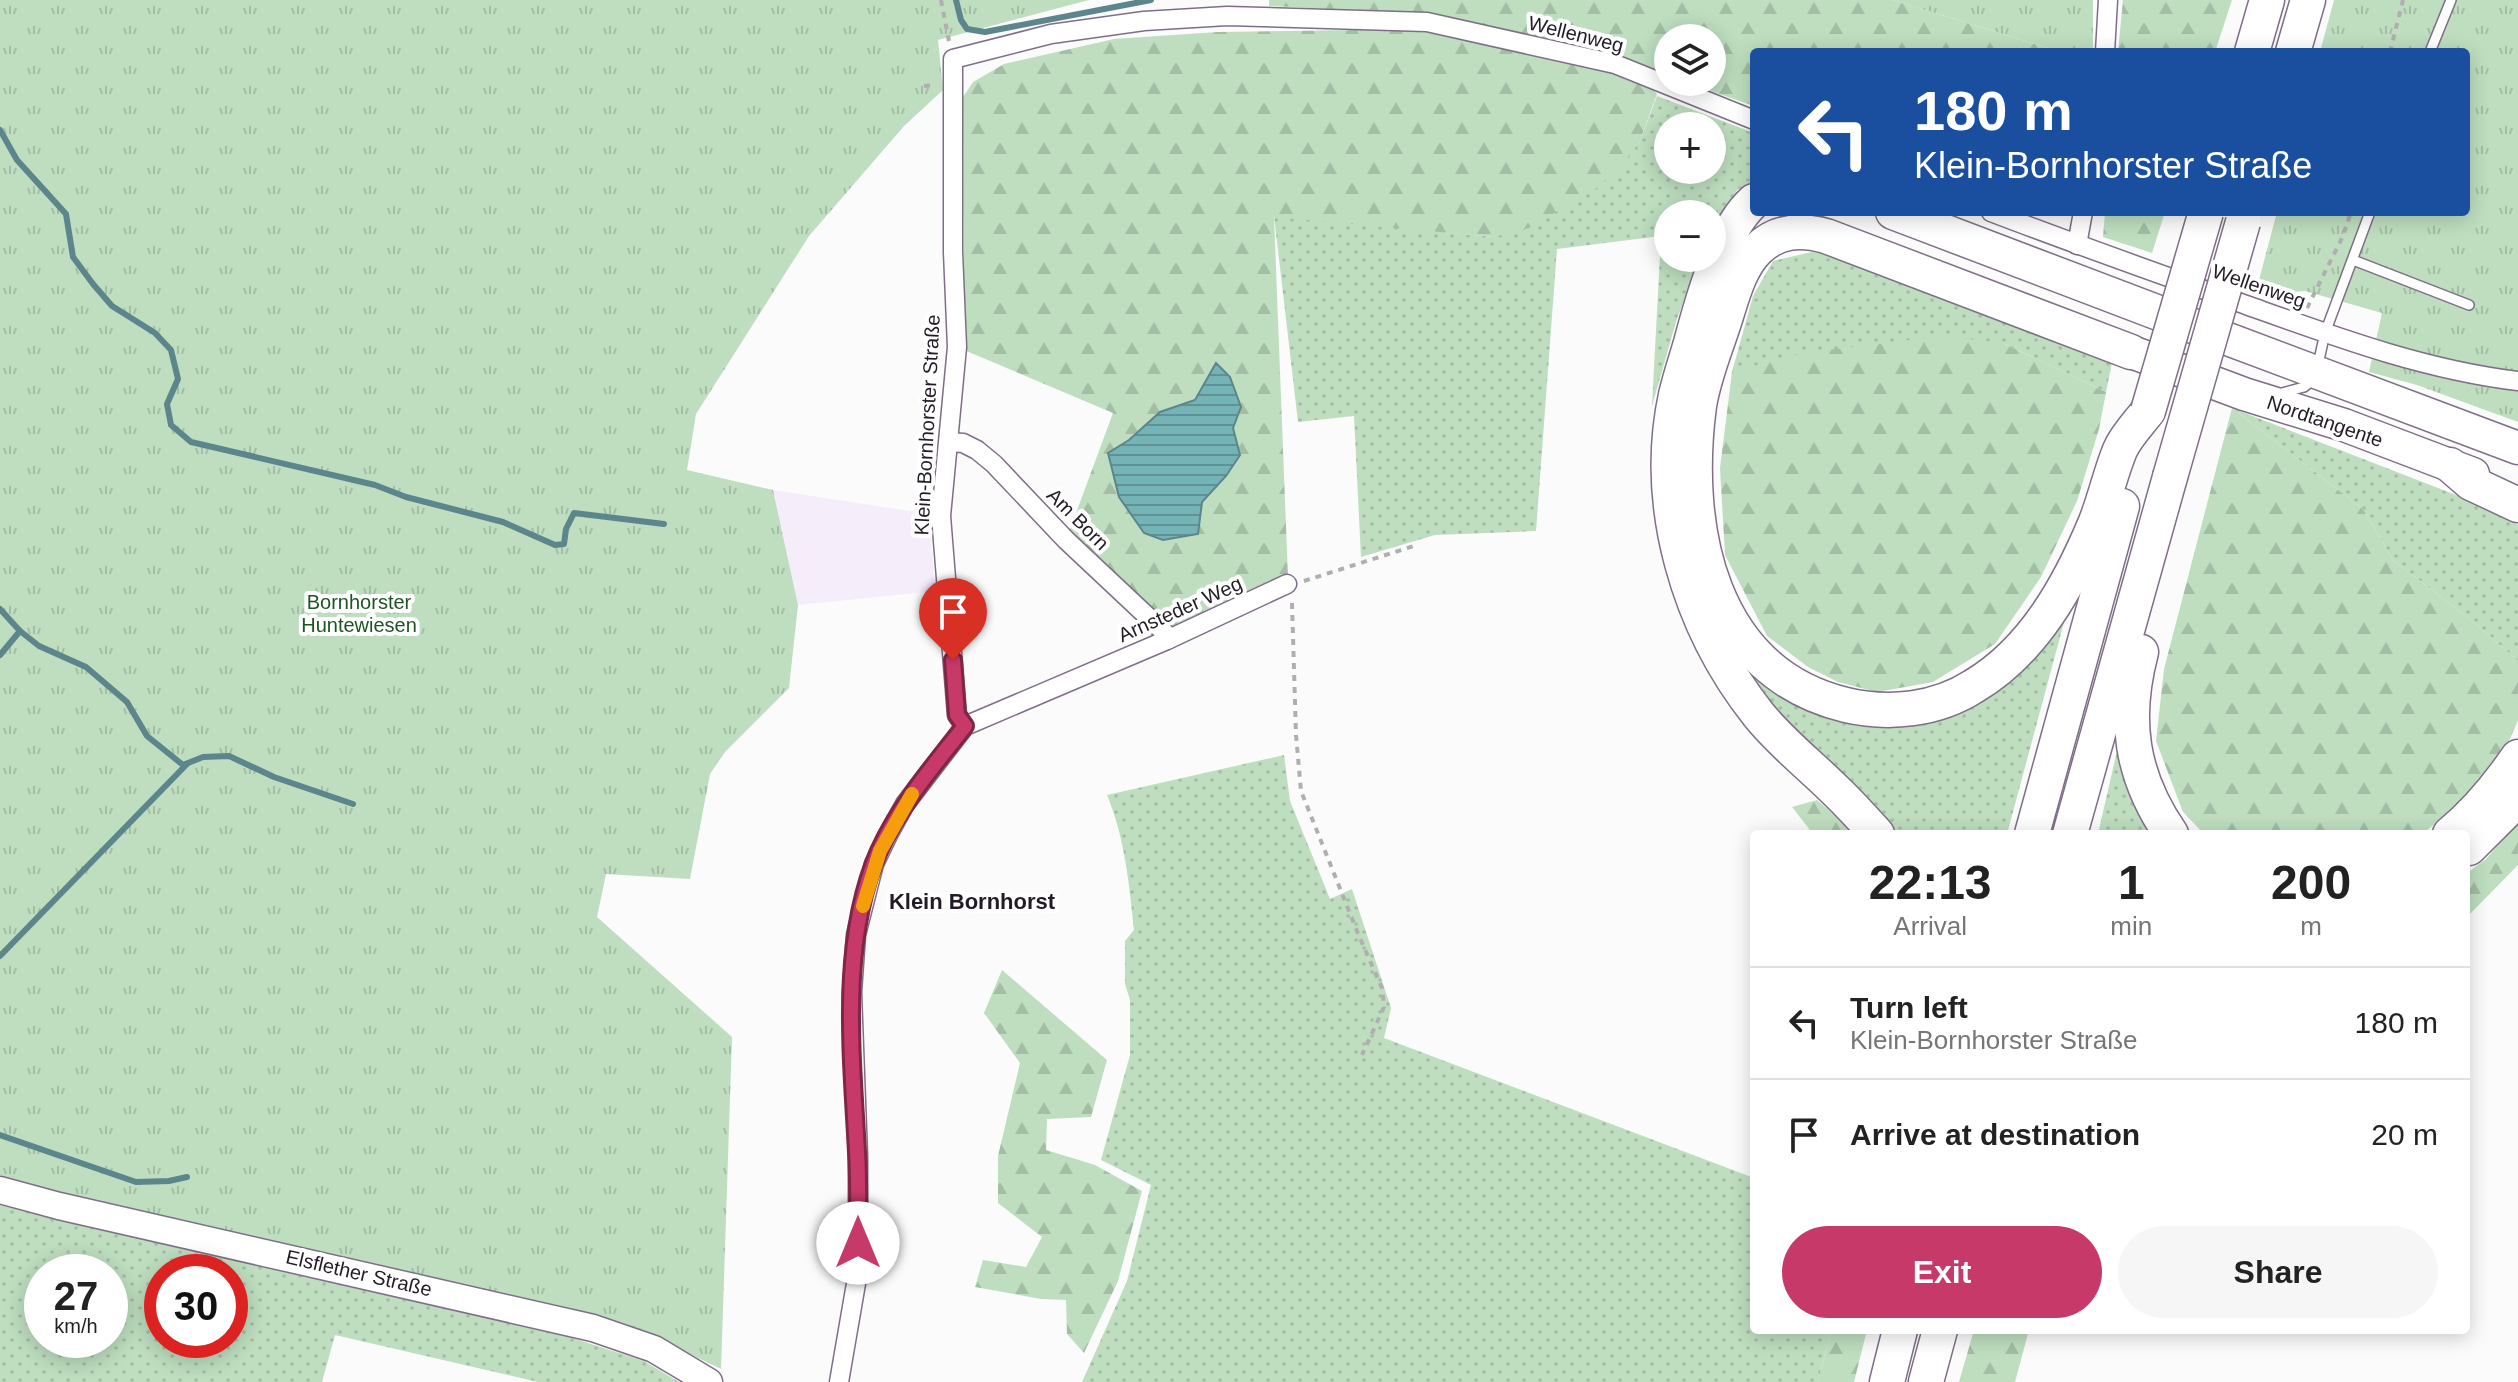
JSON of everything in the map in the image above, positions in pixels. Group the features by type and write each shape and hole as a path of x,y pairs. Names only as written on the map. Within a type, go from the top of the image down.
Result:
{"highway":[{"path":"2253,48 2267,0"},
{"path":"2294,48 2308,0"},
{"path":"1750,205 1728,236 1695,326 1676,396 1671,444 1671,500 1679,553 1690,593 1713,646 1733,680 1759,716 1873,830"},
{"path":"1903,216 2193,326"},
{"path":"2131,352 1826,236 1800,231 1774,238 1757,250 1740,277 1699,404 1697,506 1703,551 1716,593 1732,626 1765,665 1788,683 1822,699 1856,707 1893,710 1936,704 1974,687 2004,664 2039,628 2073,572 2148,411 2205,216"},
{"path":"2071,830 2245,217"},
{"name":"Nordtangente","path":"2193,326 2309,352 2518,448"},
{"name":"Nordtangente","path":"2131,352 2518,489"},
{"path":"2033,830 2126,460"},
{"path":"2450,465 2471,483 2518,505"},
{"path":"2167,489 2171,541 2139,658 2132,736 2137,768 2152,807 2168,830"},
{"path":"2455,830 2498,787 2518,757"},
{"path":"2470,847 2518,799"},
{"path":"1887,1382 1899,1334"},
{"path":"1926,1382 1940,1334"}],"main road":[{"name":"Elsflether Straße","path":"0,1190 567,1321 654,1349 709,1382"}],"street":[{"path":"2105,48 2108,0"},
{"name":"Wellenweg","path":"953,59 1051,34 1144,21 1227,16 1427,22 1615,64 1750,118"},
{"name":"Klein-Bornhorster Straße","path":"953,59 953,252 957,347 941,516 957,715 965,726"},
{"name":"Wellenweg","path":"2001,216 2297,323 2309,352 2436,367 2518,381"},
{"path":"2077,245 2082,216"},
{"name":"Am Born","path":"949,442 963,443 994,464 1066,540 1164,632 1167,640"},
{"name":"Arnsteder Weg","path":"965,726 1167,640 1287,584"},
{"path":"839,1382 858,1272 858,1156 852,992 856,935 874,864 889,833 905,804 965,726"}],"lane":[{"path":"2432,48 2451,0"},
{"path":"2244,394 2290,392 2310,384 2309,352 2353,260 2369,216"},
{"path":"2353,260 2469,305"}],"path":[{"path":"941,0 953,59"},
{"path":"2391,48 2403,0"},
{"path":"2297,323 2315,295 2350,216"},
{"path":"1362,1055 1384,1007 1382,988 1301,791 1296,735 1292,595 1287,584 1316,579 1417,545"}],"shaded area":[{"path":"773,490 929,514 935,591 798,605"}],"green space":[{"name":"Bornhorster Huntewiesen","path":"0,0 1089,0 938,40 943,90 904,126 809,236 696,414 687,470 773,490 798,605 789,688 725,752 710,774 690,879 606,874 597,917 732,1037 721,1369 653,1336 570,1308 68,1197 0,1176"},
{"path":"1269,0 1893,0 2048,48 1750,48 1750,105 1725,96 1726,24 1654,24 1654,72 1430,14 1269,6"},
{"path":"1893,0 2093,0 2093,48 2048,48"},
{"path":"2123,0 2232,0 2216,48 2118,48"},
{"path":"2334,0 2518,0 2518,422 2417,385 2369,372 2382,313 2305,291 2255,295 2276,216 2470,216 2470,48 2321,48"},
{"path":"1426,29 1606,69 1649,85 1656,96 1639,143 1621,166 1597,188 1529,228 1494,237 1274,217 1288,578 1169,630 1069,532 1113,413 964,350 963,97 973,82 1004,64 1114,39 1217,32","holes":["1215,364 1241,407 1233,428 1240,455 1202,502 1119,497 1108,452 1129,440 1160,412 1195,401"]},
{"path":"1657,96 1699,112 1654,112 1654,184 1726,184 1726,122 1750,131 1750,183 1737,190 1726,207 1726,200 1654,200 1654,237 1557,249 1536,531 1435,535 1361,557 1354,416 1298,422 1274,216 1494,237 1639,143"},
{"path":"2105,216 2164,216 2152,253 2103,237"},
{"path":"1816,251 2112,363 2106,392 2003,343 1732,372 1753,296 1773,261"},
{"path":"1659,272 1694,272 1676,322 1652,406"},
{"path":"1943,336 2003,343 2106,392 2099,429 2077,501 2041,577 1995,644 1933,682 1877,692 1838,682 1808,667 1767,636 1725,555 1720,468 1732,372 1803,353"},
{"path":"2232,408 2505,514 2518,525 2518,661 2393,560 2363,509"},
{"path":"2232,408 2363,509 2393,560 2518,661 2518,720 2510,739 2471,795 2427,830 2200,830 2183,812 2156,741 2164,669"},
{"path":"2077,574 2008,830 1885,830 1797,744 1723,641 1792,701 1936,716"},
{"path":"2122,729 2155,830 2099,830"},
{"path":"1284,755 1290,801 1330,899 1352,889 1391,1008 1384,1038 1750,1176 1750,1334 1830,1334 1818,1382 1082,1382 1127,1281 1151,1185 1101,1160 1130,1055 1130,1000 1125,984 1125,941 1134,930 1122,845 1107,795"},
{"path":"1817,800 1850,830 1810,830 1792,807"},
{"path":"2518,822 2518,865 2470,914 2470,871 2486,859"},
{"path":"1002,970 1107,1060 1091,1117 1047,1119 1046,1150 1095,1165 1142,1191 1118,1281 1084,1353 1067,1334 1066,1300 1041,1299 975,1287 983,1260 1026,1267 1042,1237 998,1203 998,1156 1020,1063 984,1013"},
{"path":"0,1205 213,1254 144,1254 144,1358 248,1358 248,1262 560,1334 644,1361 679,1382 538,1382 335,1335 322,1382 0,1382"},
{"path":"1830,1334 1866,1334 1854,1382 1818,1382"},
{"path":"1973,1334 2028,1334 2015,1382 1959,1382"}],"water":[{"path":"1216,363 1230,377 1241,407 1233,428 1240,455 1202,502 1198,534 1163,540 1144,533 1119,497 1108,453 1129,440 1160,412 1195,400"}],"waterway":[{"path":"956,0 961,20 967,29 985,32 1151,0"},
{"path":"0,130 17,160 66,214 73,257 93,284 112,306 155,333 171,350 178,379 167,404 171,425 191,442 375,485 406,497 503,522 555,545 564,544 566,529 574,513 664,524"},
{"path":"0,609 39,646 86,667 127,702 147,736 183,765 203,757 229,756 274,777 353,804"},
{"path":"0,655 20,631"},
{"path":"0,956 187,764"},
{"path":"0,1135 136,1182 187,1177"}],"slow traffic":[{"path":"863,906 874,864 912,794"}],"district":[{"name":"Klein Bornhorst","path":"972,901"}],"route":[{"path":"858,1243 852,992 856,935 874,864 889,833 905,804 965,726 957,715 953,660"}]}
